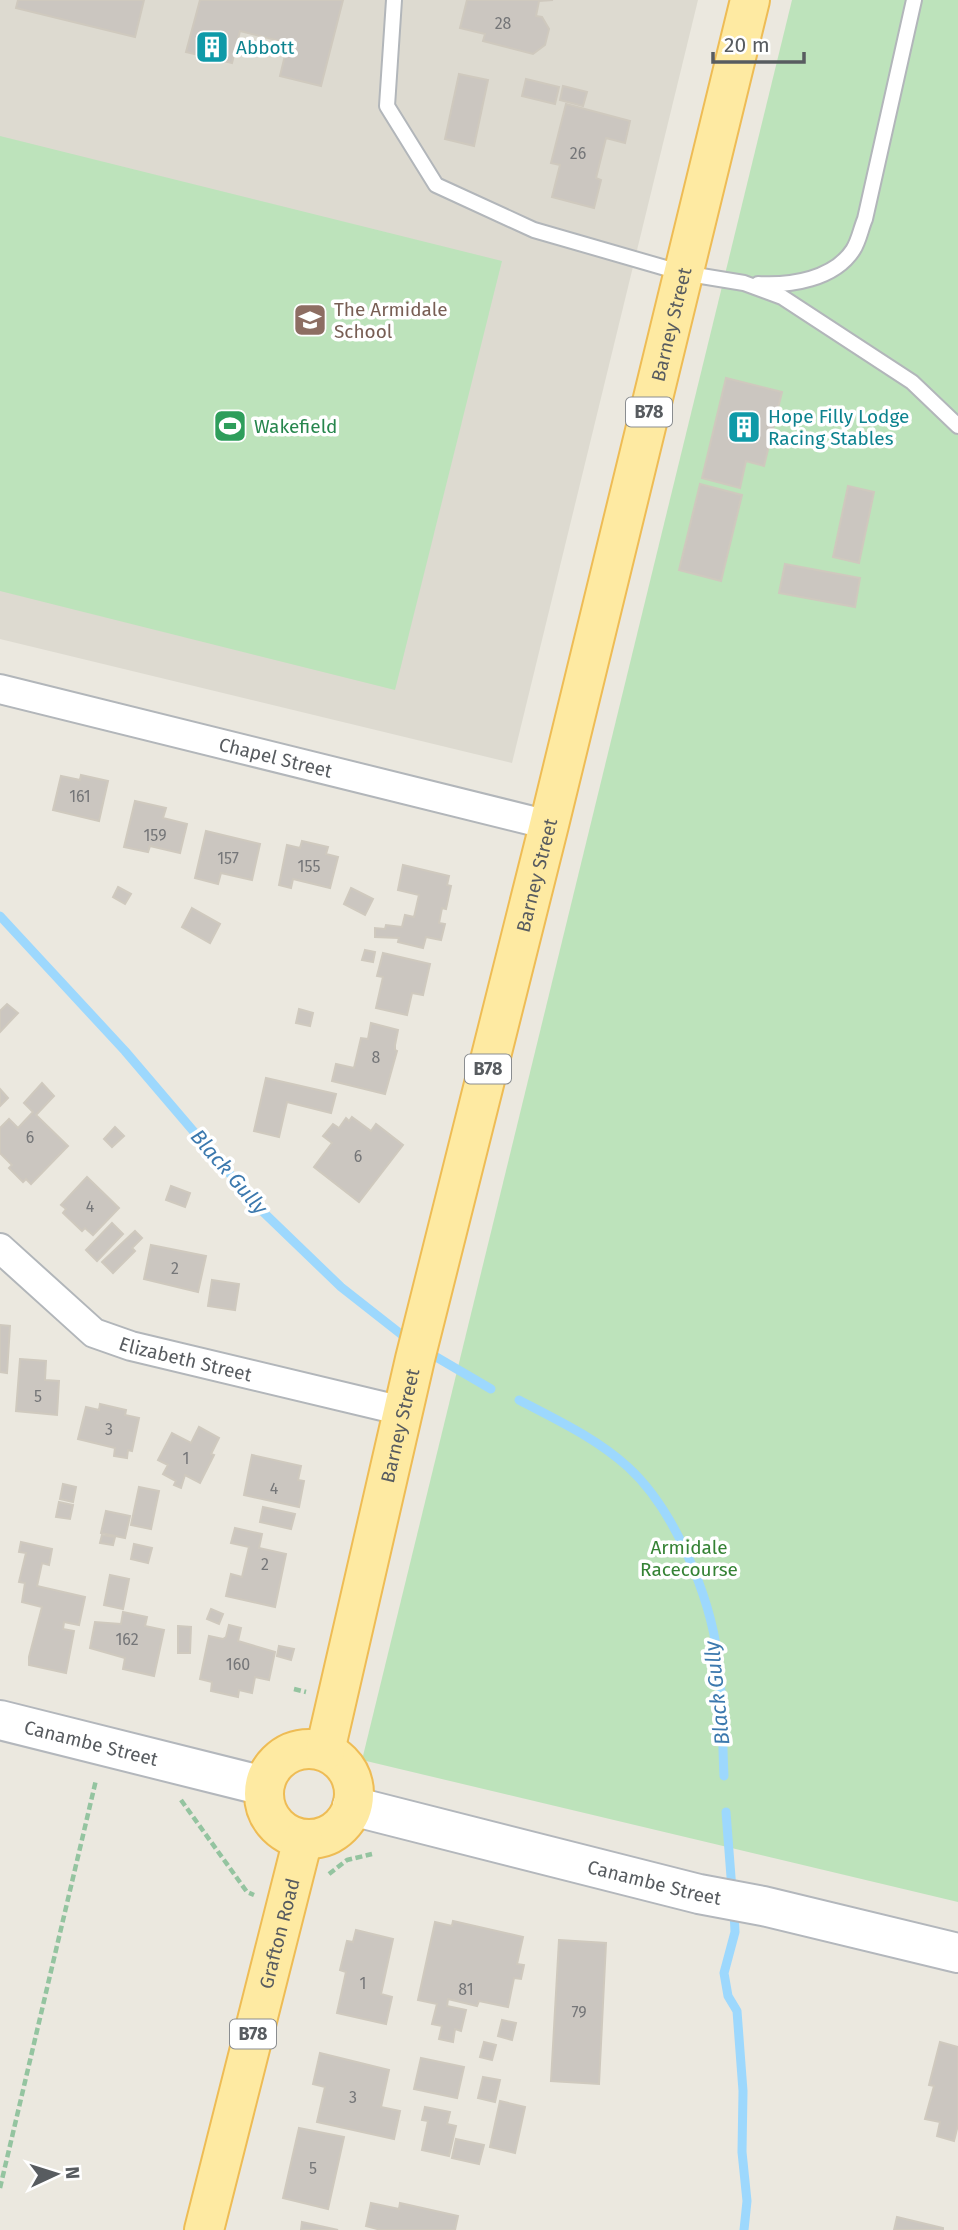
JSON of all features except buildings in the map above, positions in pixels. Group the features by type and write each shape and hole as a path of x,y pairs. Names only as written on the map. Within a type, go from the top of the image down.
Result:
{"main road":[{"name":"Barney Street","path":"325,1751 415,1359 549,825 683,273 744,1"},
{"path":"298,1750 325,1751 342,1763 353,1783 352,1806 342,1825 334,1832 324,1837 303,1839 281,1829 272,1820 264,1798 264,1786 276,1763 286,1755 298,1750"},
{"name":"Grafton Road","path":"204,2230 303,1839"}],"street":[{"name":"Chapel Street","path":"0,689 549,825"},
{"name":"Elizabeth Street","path":"0,1248 94,1333 131,1346 403,1411"},
{"name":"Canambe Street","path":"0,1720 264,1786"},
{"name":"Canambe Street","path":"352,1806 699,1894 763,1906 958,1954"}],"lane":[{"path":"394,0 387,106 436,185 534,230 683,273 772,285 801,282 831,270 853,250 865,219 915,0"},
{"path":"744,283 782,297 912,382 958,426"}],"path":[{"path":"294,1689 305,1691"},
{"path":"0,2188 96,1780"},
{"path":"183,1791 181,1800 188,1810 247,1892 259,1897"},
{"path":"326,1876 347,1860 372,1854"}],"shaded area":[{"name":"The Armidale School","path":"0,0 698,0 512,763 0,639"}],"green space":[{"name":"Armidale Racecourse","path":"792,0 958,0 958,1902 362,1760"},
{"name":"Wakefield","path":"0,136 502,261 395,690 0,591"}],"waterway":[{"name":"Black Gully","path":"0,916 125,1051 259,1208 341,1287 411,1342"},
{"name":"Black Gully","path":"426,1351 491,1389"},
{"name":"Black Gully","path":"519,1400 576,1430 616,1457 645,1485 675,1530 688,1555 714,1634 721,1687 724,1776"},
{"name":"Black Gully","path":"726,1812 732,1890"},
{"name":"Black Gully","path":"734,1911 735,1932 724,1973 728,1996 737,2011 743,2091 742,2152 747,2201 744,2230"}],"place":[{"name":"Abbott","path":"212,47"},
{"name":"The Armidale School","path":"310,320"},
{"name":"Wakefield","path":"230,426"},
{"name":"Hope Filly Lodge Racing Stables","path":"744,427"}]}
